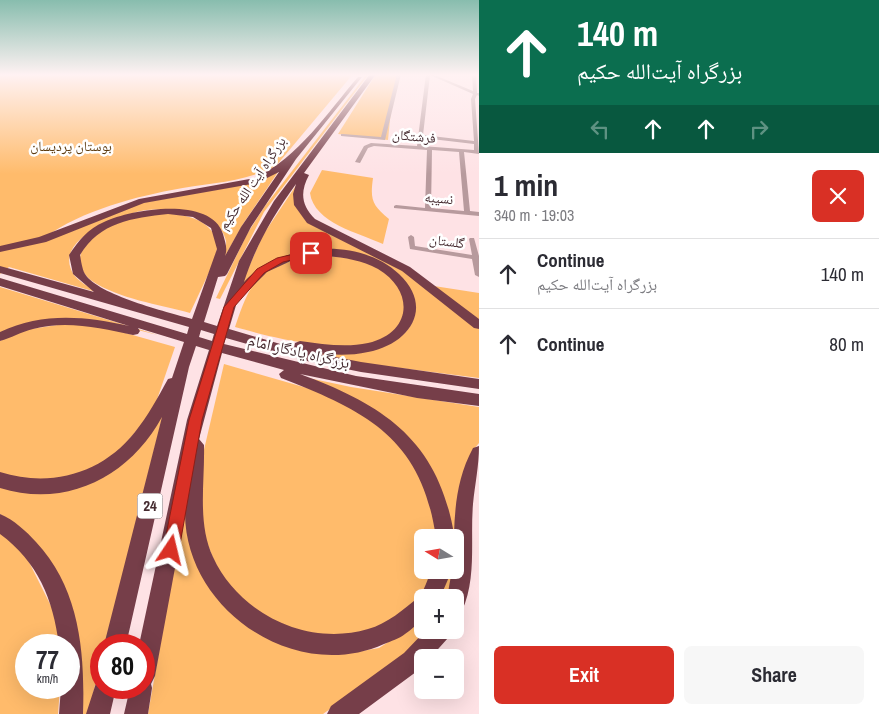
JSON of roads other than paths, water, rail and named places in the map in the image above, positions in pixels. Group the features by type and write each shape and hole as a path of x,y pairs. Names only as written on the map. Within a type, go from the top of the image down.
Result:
{"highway":[{"name":"بزرگراه آیت الله حکیم","path":"205,300 246,227 293,158 336,107"},
{"name":"بزرگراه آیت الله حکیم","path":"229,307 245,261 270,214 339,131 353,107"},
{"path":"339,131 299,187 296,198 301,211 315,224 406,269 479,325"},
{"path":"0,249 42,240 142,201 257,180 272,174 293,158"},
{"path":"128,304 93,285 81,276 74,263 75,256 82,242 105,225 129,216 155,211 191,215 209,223 218,230 222,241 222,249 205,300"},
{"path":"229,307 250,280 266,268 291,256 318,252 352,256 376,265 399,281 409,298 411,306 407,323 392,338 379,344 354,349 330,350 254,341"},
{"name":"بزرگراه یادگار امام","path":"0,269 254,341 344,364 479,384"},
{"name":"بزرگراه یادگار امام","path":"0,282 248,358 355,382 479,400"},
{"name":"24","path":"119,634 182,367 205,300"},
{"name":"24","path":"153,634 196,420 229,307"},
{"path":"0,337 28,325 68,320 102,324 155,337 181,337"},
{"path":"248,358 342,396 381,420 408,447 431,482 443,516 444,529"},
{"path":"0,480 15,485 47,487 84,478 104,469 133,446 152,422 182,367"},
{"path":"196,420 197,464 193,504 198,545 206,567 220,590 256,623 286,636 308,642 331,645 355,644 390,633 414,616"},
{"path":"460,589 463,569 466,486 473,462 479,453"},
{"path":"0,523 25,542 48,574 59,595 72,650 73,680 70,714"},
{"path":"339,714 412,661 432,639"},
{"path":"98,714 102,699"},
{"path":"136,714 139,699"}],"street":[{"path":"339,131 383,139 391,107"},
{"path":"386,145 396,107"},
{"path":"419,147 424,107"},
{"path":"473,107 478,152"},
{"path":"421,136 476,143"},
{"name":"فرشتگان","path":"358,162 367,145 478,152"},
{"path":"428,210 430,148"},
{"path":"461,151 467,213"},
{"name":"نسیبه","path":"396,207 479,214"},
{"path":"411,237 412,248"},
{"path":"472,239 479,275"},
{"name":"گلستان","path":"412,248 477,258"}],"park label":[{"name":"بوستان پردیسان","path":"71,146"}]}
